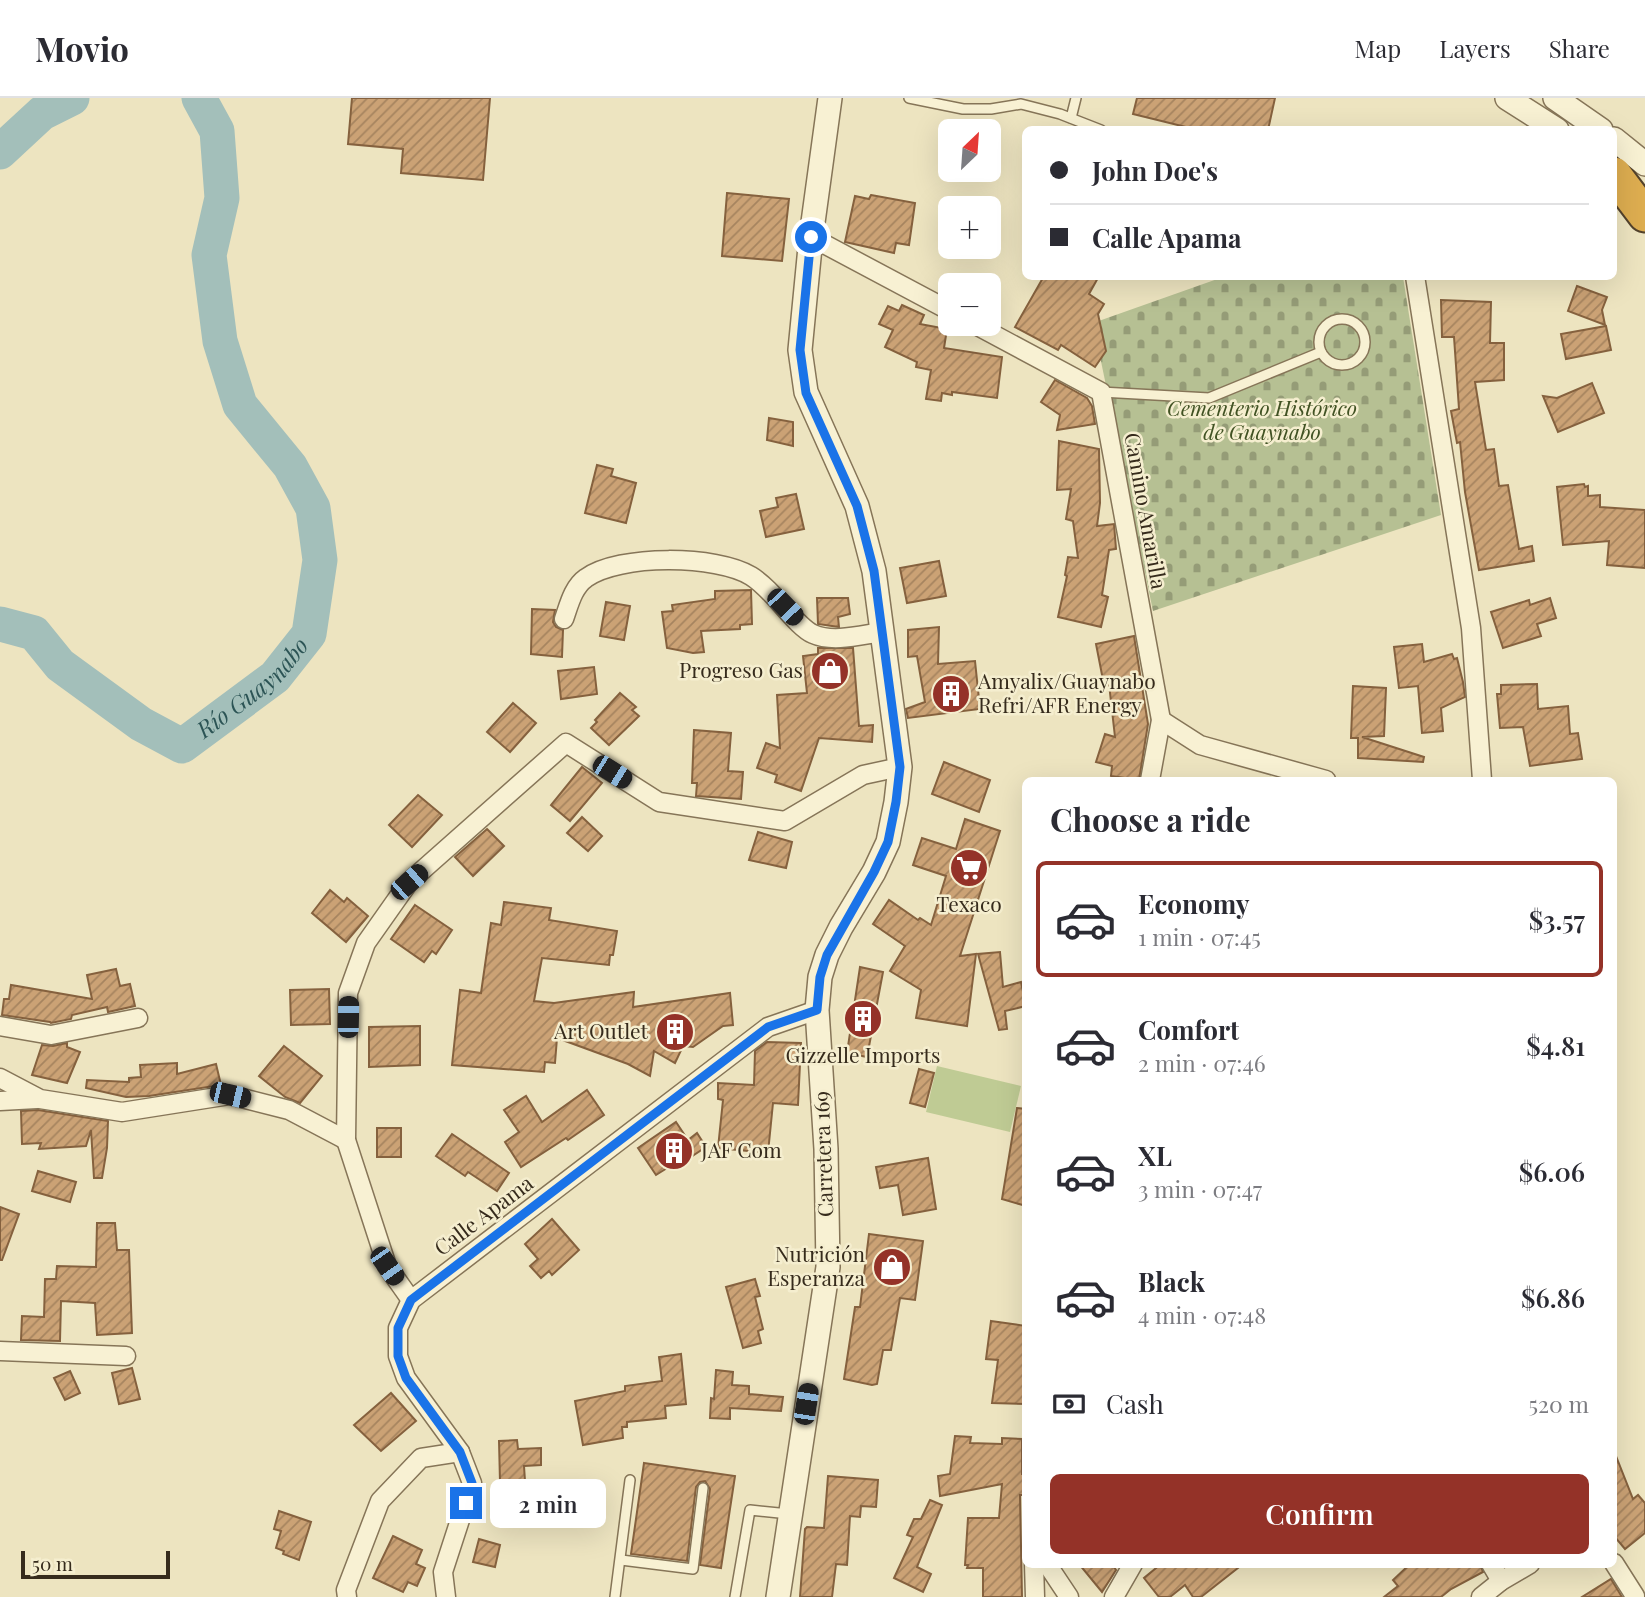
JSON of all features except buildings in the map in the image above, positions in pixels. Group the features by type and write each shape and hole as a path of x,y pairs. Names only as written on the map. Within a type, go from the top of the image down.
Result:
{"highway":[{"path":"1617,177 1645,215"}],"street":[{"path":"1507,98 1551,126"},
{"path":"1555,98 1595,126"},
{"name":"Carretera 169","path":"778,1597 828,1267 826,1149 817,1010 820,977 827,955 888,842 900,767 874,571 857,506 806,393 800,350 811,237 831,102"},
{"path":"1617,141 1645,164"},
{"path":"1617,175 1645,194"},
{"path":"811,237 938,305"},
{"path":"1416,280 1471,628 1482,777"},
{"path":"996,336 1101,392"},
{"name":"Camino Amarilla","path":"1101,392 1161,720 1151,777"},
{"path":"564,620 570,600 585,578 623,564 651,560 678,561 728,566 750,575 770,590 811,633 836,637 882,632"},
{"path":"1161,720 1200,744 1316,777"},
{"path":"446,1597 443,1572 472,1483 460,1452 406,1378 398,1356 398,1328 411,1300 387,1266 346,1140 348,993 366,943 409,882 566,743 659,802 785,821 863,775 900,767"},
{"name":"Calle Apama","path":"411,1300 768,1027 817,1010"},
{"path":"0,1026 51,1035 138,1018"},
{"path":"0,1078 40,1099"},
{"path":"0,1101 40,1099 122,1112 230,1095 289,1110 346,1140"},
{"path":"0,1351 126,1356"},
{"path":"347,1597 346,1590 380,1501 421,1458 460,1452"},
{"path":"1034,1568 1035,1597"},
{"path":"1050,1568 1069,1597"},
{"path":"1114,1597 1131,1568"},
{"path":"1493,1568 1501,1581"},
{"path":"1481,1597 1523,1568"},
{"path":"1617,1568 1635,1596"}],"lane":[{"path":"909,98 963,109 991,109 1021,104 1091,126"},
{"path":"1071,118 1076,98"},
{"path":"1349,320 1362,331 1364,347 1354,361 1338,364 1327,359 1321,352 1320,333 1332,321 1349,320"},
{"path":"1101,392 1209,398 1321,352"},
{"path":"615,1597 630,1480"},
{"path":"621,1560 693,1569 703,1488"},
{"path":"735,1597 750,1510 789,1514"}],"green space":[{"name":"Cementerio Histórico de Guaynabo","path":"1215,280 1403,280 1441,515 1153,611 1093,323"},
{"path":"937,1066 1021,1086 1010,1132 926,1112"}],"waterway":[{"name":"Río Guaynabo","path":"0,152 42,113 72,98"},
{"name":"Río Guaynabo","path":"0,624 34,633 60,665 141,724 182,746 275,677 309,634 320,560 313,508 290,466 240,405 220,341 209,255 222,198 217,131 199,98"}],"place":[{"name":"Progreso Gas","path":"830,671"},
{"name":"Amyalix/Guaynabo Refri/AFR Energy","path":"951,694"},
{"name":"Texaco","path":"969,868"},
{"name":"Gizzelle Imports","path":"863,1019"},
{"name":"Art Outlet","path":"675,1032"},
{"name":"JAF Com","path":"674,1151"},
{"name":"Nutrición Esperanza","path":"892,1267"}],"route":[{"path":"466,1503 472,1483 460,1452 406,1378 398,1356 398,1328 411,1300 768,1027 817,1010 820,977 827,955 888,842 900,767 874,571 857,506 806,393 800,350 811,237"}]}
